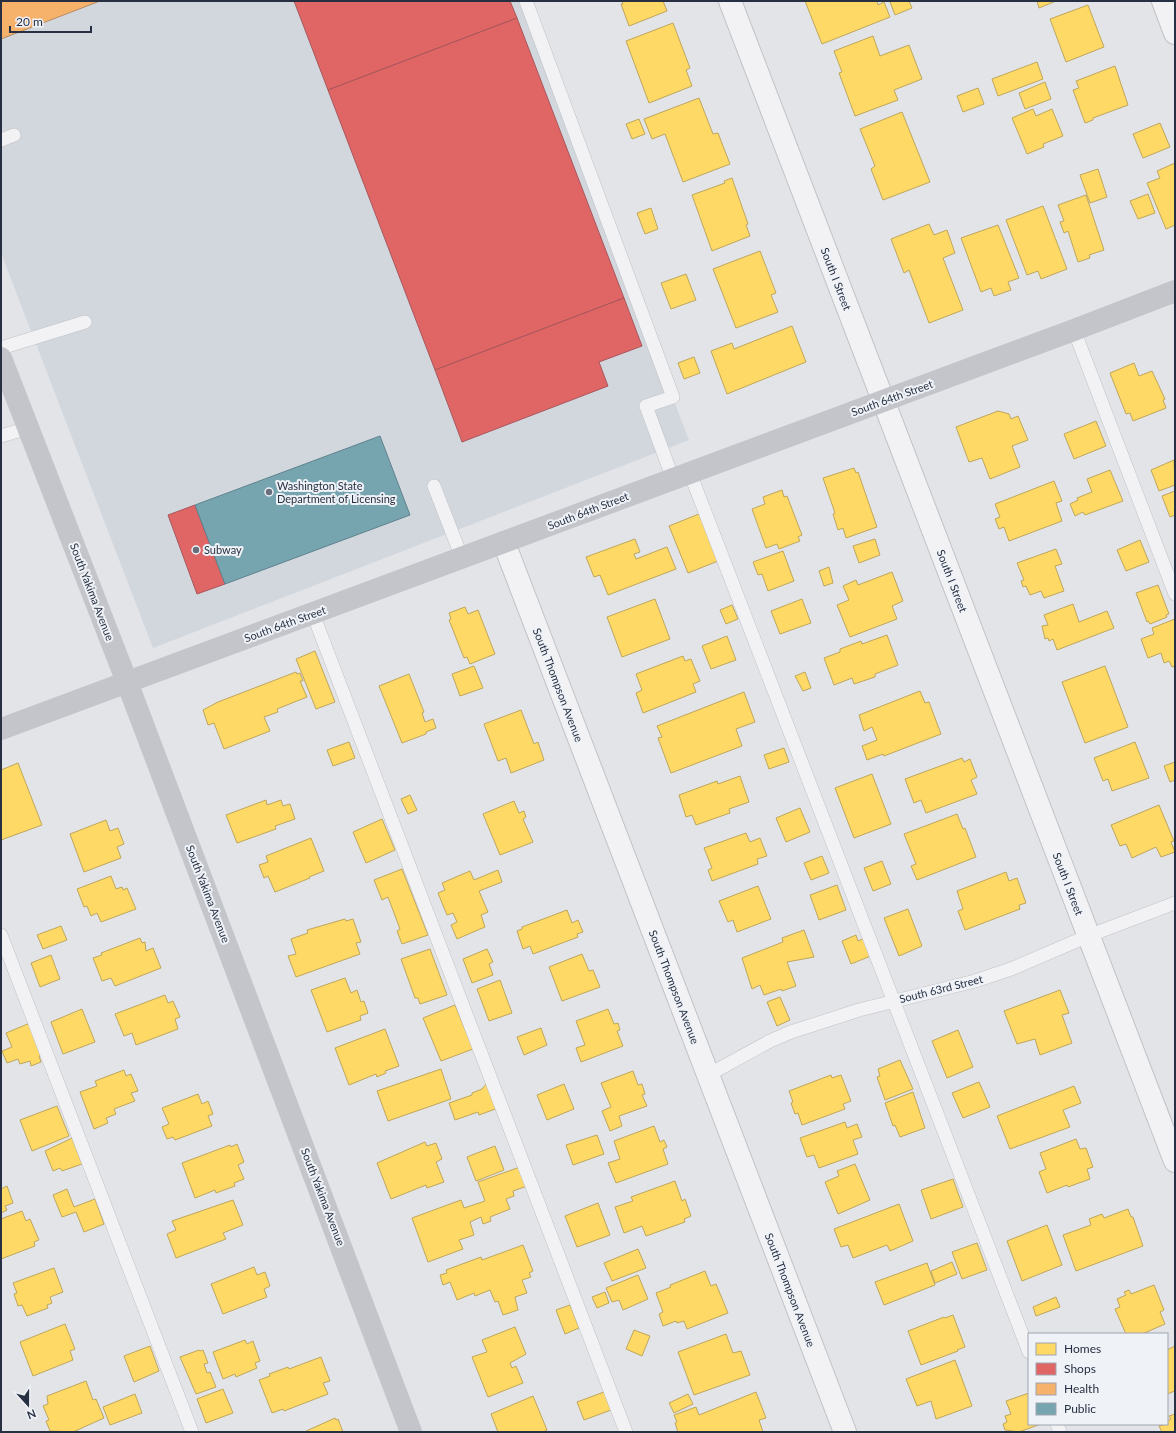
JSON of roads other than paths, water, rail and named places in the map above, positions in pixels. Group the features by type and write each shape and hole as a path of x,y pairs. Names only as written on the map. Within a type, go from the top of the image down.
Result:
{"street":[{"name":"South I Street","path":"730,1 1175,1161"},
{"path":"1163,1 1175,33"},
{"name":"South 64th Street","path":"1,729 883,402 1175,291"},
{"name":"South Yakima Avenue","path":"1,358 127,682 411,1432"},
{"name":"South Thompson Avenue","path":"504,543 844,1432"}],"lane":[{"path":"526,1 672,397 646,406 682,476 894,1001 1028,1349"},
{"path":"1,140 14,135"},
{"path":"1,348 85,322"},
{"path":"1074,330 1175,594"},
{"path":"1,436 28,428"},
{"path":"434,486 462,558"},
{"path":"313,614 626,1432"},
{"name":"South 63rd Street","path":"708,1075 770,1041 791,1032 859,1010 975,981 1010,969 1088,936 1175,903"},
{"path":"1,935 192,1432"}],"place":[{"name":"Washington State Department of Licensing","path":"269,492"},
{"name":"Subway","path":"196,550"}]}
